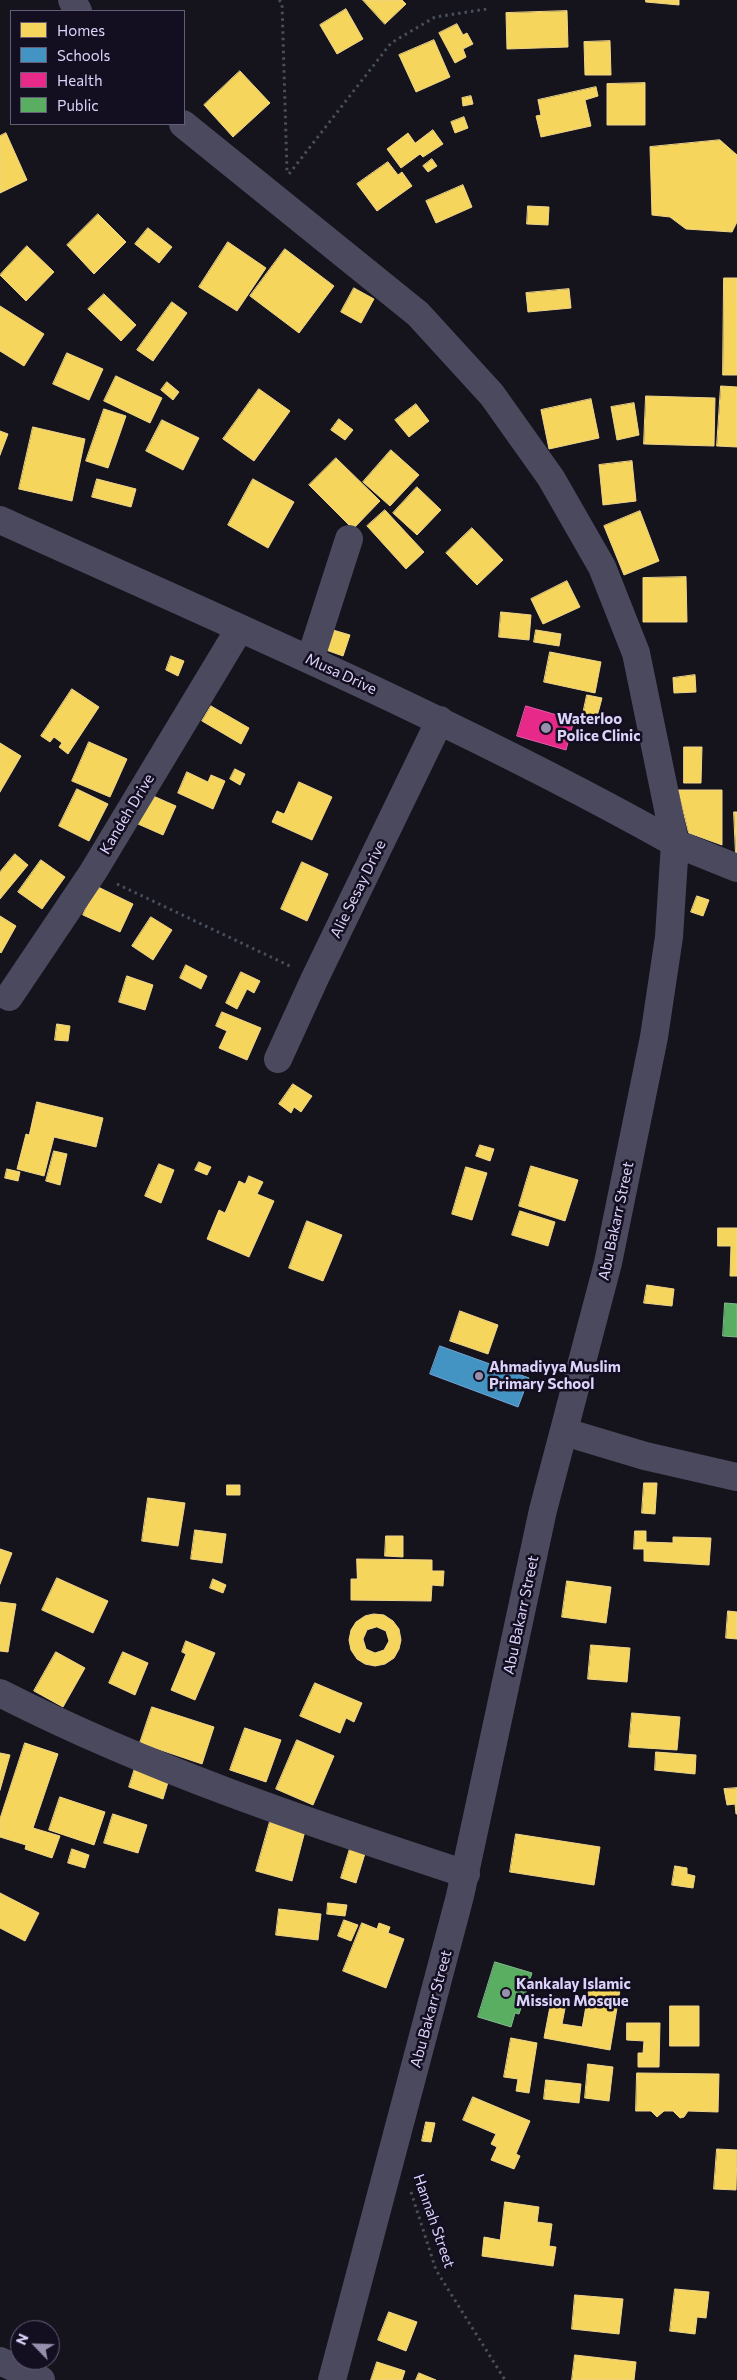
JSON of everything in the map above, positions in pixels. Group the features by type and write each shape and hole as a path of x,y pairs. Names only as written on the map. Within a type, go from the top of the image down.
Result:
{"street":[{"name":"Abu Bakarr Street","path":"184,125 418,314 492,394 551,478 602,567 636,653 675,843 669,937 654,1037 608,1263 543,1510 466,1874 332,2380"},
{"name":"Musa Drive","path":"0,520 440,720 585,792 675,843 737,868"},
{"path":"310,660 349,539"},
{"name":"Kandeh Drive","path":"9,997 93,872 240,628"},
{"name":"Alie Sesay Drive","path":"278,1059 315,978 440,720"},
{"path":"565,1432 645,1456 737,1477"},
{"path":"0,1693 108,1746 291,1815 466,1874"},
{"path":"0,2361 41,2380"}],"path":[{"path":"279,0 282,3 287,176 390,43 435,17 487,9"},
{"path":"93,872 315,978"},
{"name":"Hannah Street","path":"410,2188 436,2270 505,2380"}],"building: Homes":[{"path":"363,0 402,0 406,4 385,24"},
{"path":"646,0 679,0 679,5 646,2"},
{"path":"346,9 363,39 337,54 320,25"},
{"path":"567,11 568,47 507,49 506,13"},
{"path":"457,24 463,35 467,33 473,44 463,49 466,57 455,63 439,33"},
{"path":"434,40 450,77 416,92 399,55"},
{"path":"610,41 611,75 585,75 584,42"},
{"path":"240,71 270,103 233,137 204,105"},
{"path":"645,83 645,125 607,125 607,84"},
{"path":"596,87 598,96 585,100 591,126 541,137 536,116 541,115 538,100"},
{"path":"471,96 473,104 463,106 462,98"},
{"path":"464,117 468,128 455,133 451,122"},
{"path":"433,130 443,144 423,157 420,154 401,168 387,149 408,133 415,143"},
{"path":"6,133 27,180 0,193 0,136"},
{"path":"720,140 737,155 737,222 732,232 686,229 670,217 652,215 650,147"},
{"path":"432,159 437,166 428,172 423,166"},
{"path":"388,162 398,175 402,172 412,186 377,211 357,184"},
{"path":"463,185 472,207 436,223 426,201"},
{"path":"528,206 549,207 548,225 527,224"},
{"path":"98,214 126,242 94,274 67,245"},
{"path":"148,228 172,247 159,263 135,244"},
{"path":"228,242 266,268 237,311 199,287"},
{"path":"27,246 54,272 26,301 0,275"},
{"path":"285,249 334,286 299,333 250,296"},
{"path":"724,278 737,278 737,375 723,375"},
{"path":"354,288 374,299 361,323 341,312"},
{"path":"569,289 571,308 528,312 526,293"},
{"path":"104,294 136,325 121,341 88,309"},
{"path":"172,302 187,313 153,361 137,350"},
{"path":"0,306 44,334 24,366 0,351"},
{"path":"67,353 103,369 89,400 53,384"},
{"path":"116,376 162,398 150,423 104,401"},
{"path":"167,382 179,392 173,400 161,390"},
{"path":"721,386 737,387 737,447 717,446"},
{"path":"259,389 290,411 254,461 223,439"},
{"path":"646,396 715,398 714,446 644,444"},
{"path":"591,399 599,438 549,449 541,410"},
{"path":"634,403 639,435 617,440 611,407"},
{"path":"416,404 429,421 409,437 395,420"},
{"path":"104,409 126,416 108,468 86,461"},
{"path":"339,419 353,430 345,440 331,430"},
{"path":"162,420 199,438 183,470 146,451"},
{"path":"33,427 85,439 72,501 19,489"},
{"path":"0,431 8,434 0,455"},
{"path":"391,450 419,475 390,506 363,482"},
{"path":"336,458 380,501 353,529 309,485"},
{"path":"632,461 636,501 603,505 599,465"},
{"path":"97,479 136,489 131,507 92,497"},
{"path":"253,479 294,502 268,548 228,525"},
{"path":"417,487 441,510 417,535 393,513"},
{"path":"385,510 424,552 406,569 367,526"},
{"path":"640,511 659,561 624,575 604,526"},
{"path":"472,528 503,560 477,585 446,553"},
{"path":"686,577 687,622 643,622 643,578"},
{"path":"567,581 580,607 543,624 531,599"},
{"path":"501,612 531,615 529,640 499,637"},
{"path":"333,630 350,635 343,656 326,650"},
{"path":"536,630 561,634 559,646 534,642"},
{"path":"550,652 601,662 595,693 544,682"},
{"path":"171,656 184,661 178,676 166,670"},
{"path":"695,675 696,692 674,693 673,678"},
{"path":"72,689 99,707 68,754 59,747 62,743 54,737 50,742 41,736"},
{"path":"587,695 602,698 597,717 583,714"},
{"path":"211,706 249,728 241,744 202,721"},
{"path":"89,742 127,759 110,797 72,781"},
{"path":"0,743 21,756 0,792"},
{"path":"684,747 702,747 701,783 684,783"},
{"path":"235,769 245,774 240,785 230,779"},
{"path":"187,772 208,782 211,775 225,781 213,809 178,793"},
{"path":"299,782 332,797 312,840 272,822 277,811 284,814"},
{"path":"77,789 108,804 89,841 59,826"},
{"path":"678,790 722,790 722,845 689,833"},
{"path":"151,795 176,806 163,835 138,824"},
{"path":"734,812 737,812 737,855 736,855"},
{"path":"15,854 28,865 0,899 0,872"},
{"path":"41,860 65,877 42,909 18,892"},
{"path":"302,862 328,874 307,921 281,909"},
{"path":"96,886 133,904 120,932 83,915"},
{"path":"697,896 709,900 703,916 691,912"},
{"path":"0,916 16,926 1,953 0,952"},
{"path":"151,917 172,930 153,960 132,946"},
{"path":"186,965 207,976 201,989 180,978"},
{"path":"241,972 260,981 254,993 247,989 237,1009 226,1003"},
{"path":"127,976 153,985 145,1010 119,1002"},
{"path":"222,1012 261,1028 247,1060 219,1048 227,1031 216,1026"},
{"path":"57,1024 70,1026 68,1041 55,1040"},
{"path":"293,1084 312,1096 301,1112 294,1107 291,1113 279,1104"},
{"path":"37,1102 103,1118 96,1147 54,1137 44,1176 17,1169 26,1134 29,1135"},
{"path":"480,1145 494,1149 490,1161 476,1156"},
{"path":"54,1151 67,1154 60,1185 46,1181"},
{"path":"199,1162 211,1167 207,1175 195,1170"},
{"path":"159,1164 174,1170 161,1203 145,1196"},
{"path":"531,1166 578,1180 565,1221 519,1206"},
{"path":"466,1167 487,1173 472,1220 452,1214"},
{"path":"7,1169 20,1172 18,1181 5,1178"},
{"path":"249,1176 263,1182 257,1194 274,1201 249,1257 207,1239 219,1210 225,1213 239,1181 245,1184"},
{"path":"520,1211 555,1222 548,1246 512,1235"},
{"path":"307,1221 342,1235 323,1281 289,1268"},
{"path":"718,1228 737,1228 737,1276 730,1276 731,1246 718,1246"},
{"path":"647,1285 674,1289 672,1306 644,1303"},
{"path":"460,1311 498,1325 488,1354 450,1341"},
{"path":"644,1483 657,1483 655,1514 642,1513"},
{"path":"227,1485 240,1485 240,1495 227,1495"},
{"path":"148,1498 185,1503 178,1546 142,1541"},
{"path":"195,1530 226,1534 222,1563 191,1559"},
{"path":"635,1531 646,1531 646,1542 673,1543 673,1537 711,1538 709,1565 644,1561 644,1549 634,1549"},
{"path":"386,1536 403,1536 403,1557 385,1556"},
{"path":"0,1549 12,1553 0,1584"},
{"path":"357,1559 432,1560 432,1571 444,1571 443,1586 432,1585 431,1601 351,1600 351,1579 357,1579"},
{"path":"57,1578 108,1601 93,1633 42,1610"},
{"path":"213,1579 226,1585 223,1593 210,1588"},
{"path":"567,1581 611,1587 606,1623 562,1617"},
{"path":"0,1602 16,1604 8,1652 0,1651"},
{"path":"728,1611 737,1612 737,1639 726,1638"},
{"path":"374,1614 384,1615 393,1621 399,1629 401,1640 399,1649 394,1658 385,1664 375,1666 365,1664 357,1659 351,1650 349,1640 351,1630 356,1622 365,1616","holes":["377,1627 386,1631 389,1641 384,1650 375,1653 366,1649 363,1639 367,1630"]},
{"path":"186,1641 215,1653 195,1700 171,1690 186,1654 182,1652"},
{"path":"591,1645 630,1648 627,1682 588,1679"},
{"path":"56,1652 85,1668 63,1707 34,1691"},
{"path":"123,1652 148,1663 135,1695 109,1683"},
{"path":"315,1683 362,1703 354,1722 346,1718 340,1733 300,1716"},
{"path":"152,1707 214,1727 202,1764 140,1743"},
{"path":"632,1713 680,1717 677,1750 629,1747"},
{"path":"245,1728 281,1740 266,1782 230,1770"},
{"path":"297,1740 334,1756 313,1805 276,1789"},
{"path":"25,1743 58,1754 33,1828 60,1836 52,1858 25,1849 26,1845 0,1837 0,1819"},
{"path":"656,1752 696,1755 695,1774 655,1770"},
{"path":"0,1753 10,1755 0,1790"},
{"path":"135,1768 169,1779 163,1799 129,1787"},
{"path":"737,1788 736,1814 735,1804 727,1805 724,1789"},
{"path":"60,1797 105,1812 94,1845 49,1830"},
{"path":"113,1814 147,1825 138,1853 104,1843"},
{"path":"271,1818 306,1827 292,1881 256,1871"},
{"path":"516,1834 600,1847 594,1885 510,1872"},
{"path":"352,1842 367,1847 356,1883 341,1878"},
{"path":"72,1849 89,1855 85,1868 68,1863"},
{"path":"675,1866 687,1868 687,1874 695,1876 693,1888 672,1885"},
{"path":"0,1893 39,1913 25,1941 0,1928"},
{"path":"328,1903 347,1905 345,1916 327,1914"},
{"path":"279,1909 321,1914 318,1940 276,1935"},
{"path":"344,1920 358,1925 351,1941 338,1936"},
{"path":"362,1923 377,1929 379,1923 390,1927 388,1933 404,1939 386,1988 343,1971"},
{"path":"590,1985 620,1990 610,2050 544,2038 552,1996 567,1998 562,2024 582,2027"},
{"path":"670,2006 699,2006 699,2046 670,2046"},
{"path":"627,2023 660,2023 659,2067 638,2067 638,2053 643,2053 644,2041 627,2040"},
{"path":"511,2038 537,2043 529,2093 516,2091 518,2079 504,2077"},
{"path":"588,2064 613,2067 609,2101 585,2098"},
{"path":"637,2073 719,2074 718,2112 688,2111 684,2117 680,2118 673,2111 664,2111 657,2117 651,2111 636,2111"},
{"path":"546,2080 581,2084 579,2103 544,2099"},
{"path":"473,2097 530,2121 516,2154 520,2156 514,2169 491,2160 497,2147 491,2144 496,2134 463,2120"},
{"path":"426,2122 435,2123 431,2142 422,2141"},
{"path":"717,2149 737,2150 736,2190 714,2189"},
{"path":"505,2202 539,2207 537,2222 552,2224 549,2246 556,2247 553,2266 482,2256 484,2237 500,2240"},
{"path":"675,2289 709,2292 706,2318 697,2317 695,2334 670,2331"},
{"path":"575,2295 623,2299 619,2334 572,2329"},
{"path":"389,2312 417,2322 406,2351 378,2340"},
{"path":"575,2355 636,2362 634,2380 572,2380"},
{"path":"377,2362 405,2371 402,2380 371,2380"},
{"path":"419,2373 436,2380 416,2380"}],"building: Schools":[{"name":"Ahmadiyya Muslim Primary School","path":"440,1346 529,1378 518,1407 430,1374"}],"building: Health":[{"name":"Waterloo Police Clinic","path":"526,706 574,720 566,750 517,736"}],"building: Public":[{"path":"725,1303 737,1304 737,1337 723,1336"},
{"name":"Kankalay Islamic Mission Mosque","path":"495,1962 532,1973 519,2014 515,2013 511,2027 478,2017"}],"place":[{"name":"Waterloo Police Clinic","path":"546,728"},
{"name":"Ahmadiyya Muslim Primary School","path":"479,1376"},
{"name":"Kankalay Islamic Mission Mosque","path":"506,1993"}]}
